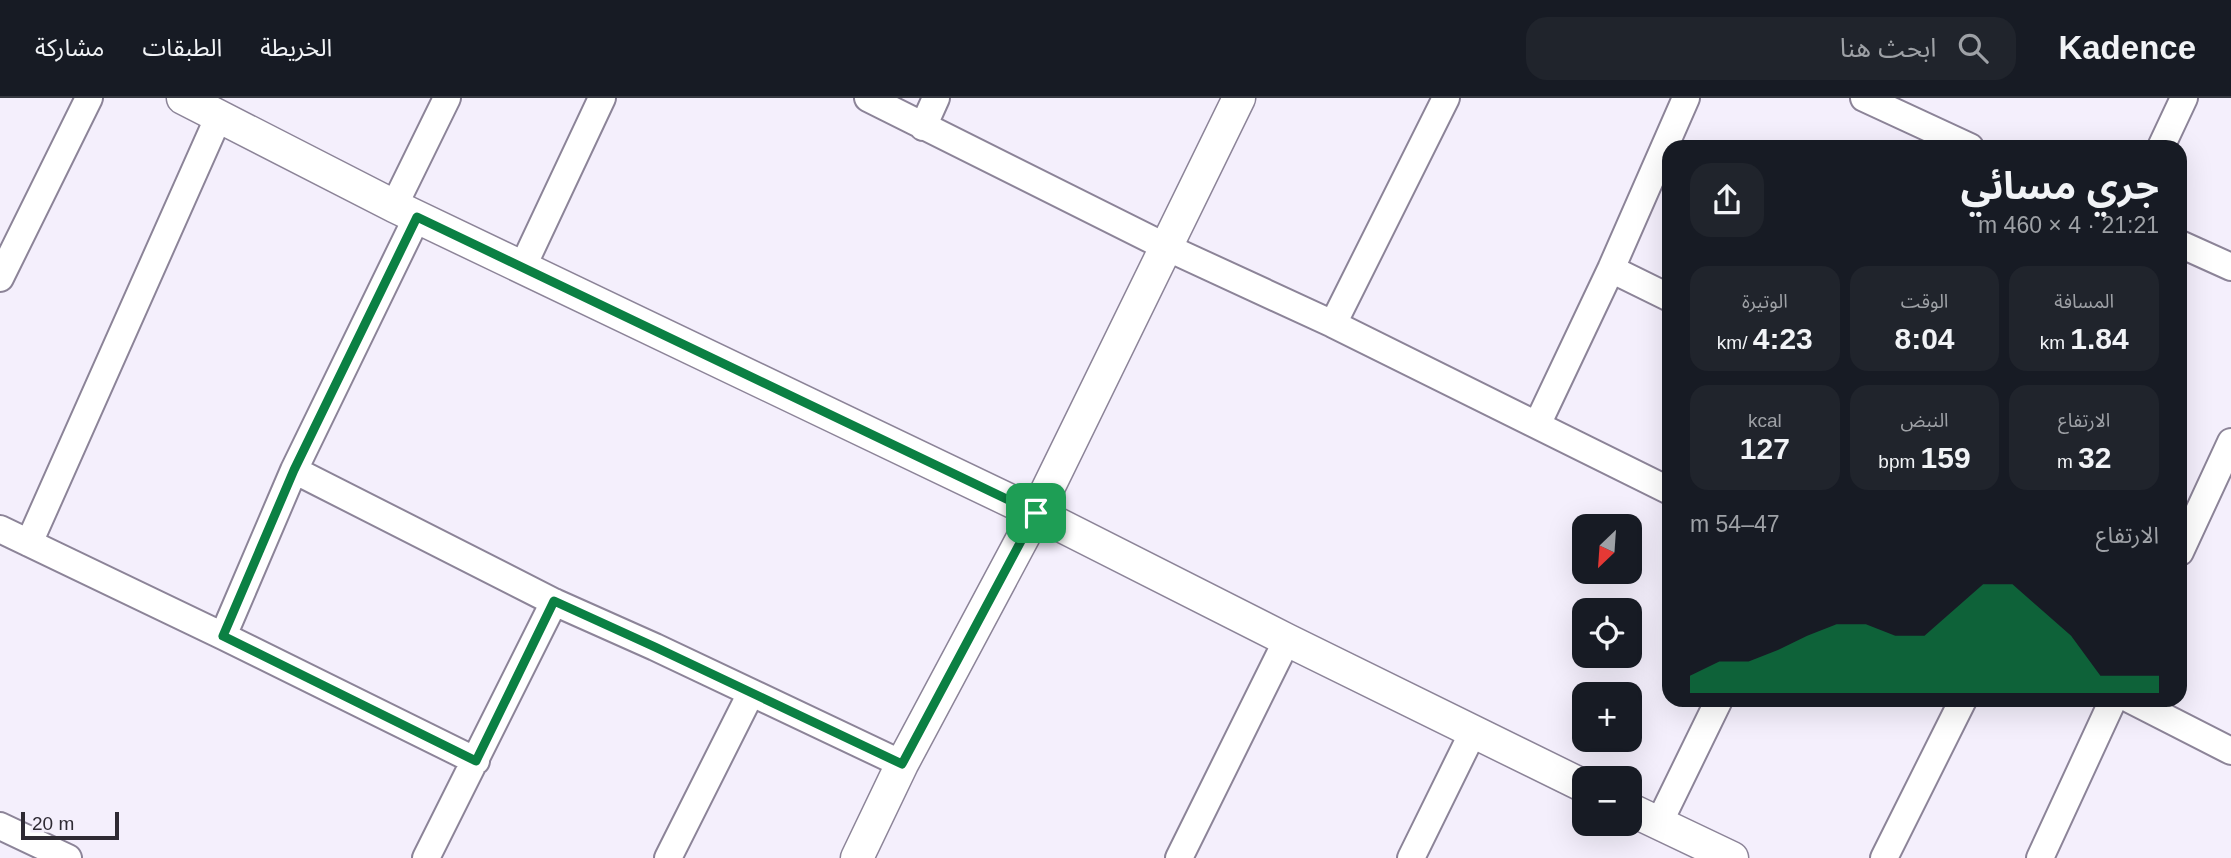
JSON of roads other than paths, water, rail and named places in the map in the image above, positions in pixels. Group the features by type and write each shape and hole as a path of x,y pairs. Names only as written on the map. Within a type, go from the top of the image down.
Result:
{"street":[{"path":"0,278 89,98"},
{"path":"223,636 406,211 447,98"},
{"path":"523,266 602,98"},
{"path":"868,98 1166,247 1333,324 1662,487"},
{"path":"923,127 936,98"},
{"path":"857,858 902,764 1036,513 1240,98"},
{"path":"1333,324 1446,98"},
{"path":"1668,140 1686,98"},
{"path":"1864,98 1955,140"},
{"path":"2164,140 2184,98"},
{"path":"189,99 219,117 406,211 1036,513 1572,780"},
{"path":"29,543 219,117"},
{"path":"1537,425 1611,269 1662,153"},
{"path":"2187,247 2231,267"},
{"path":"1611,269 1662,294"},
{"path":"2187,534 2231,442"},
{"path":"294,470 554,601 902,764"},
{"path":"0,530 476,761"},
{"path":"426,858 554,601"},
{"path":"1179,858 1287,640"},
{"path":"668,858 751,693"},
{"path":"1659,823 1716,707"},
{"path":"1884,858 1960,707"},
{"path":"2040,858 2109,707"},
{"path":"2145,707 2231,751"},
{"path":"1410,858 1473,732"},
{"path":"1642,815 1732,858"},
{"path":"0,826 68,858"}]}
